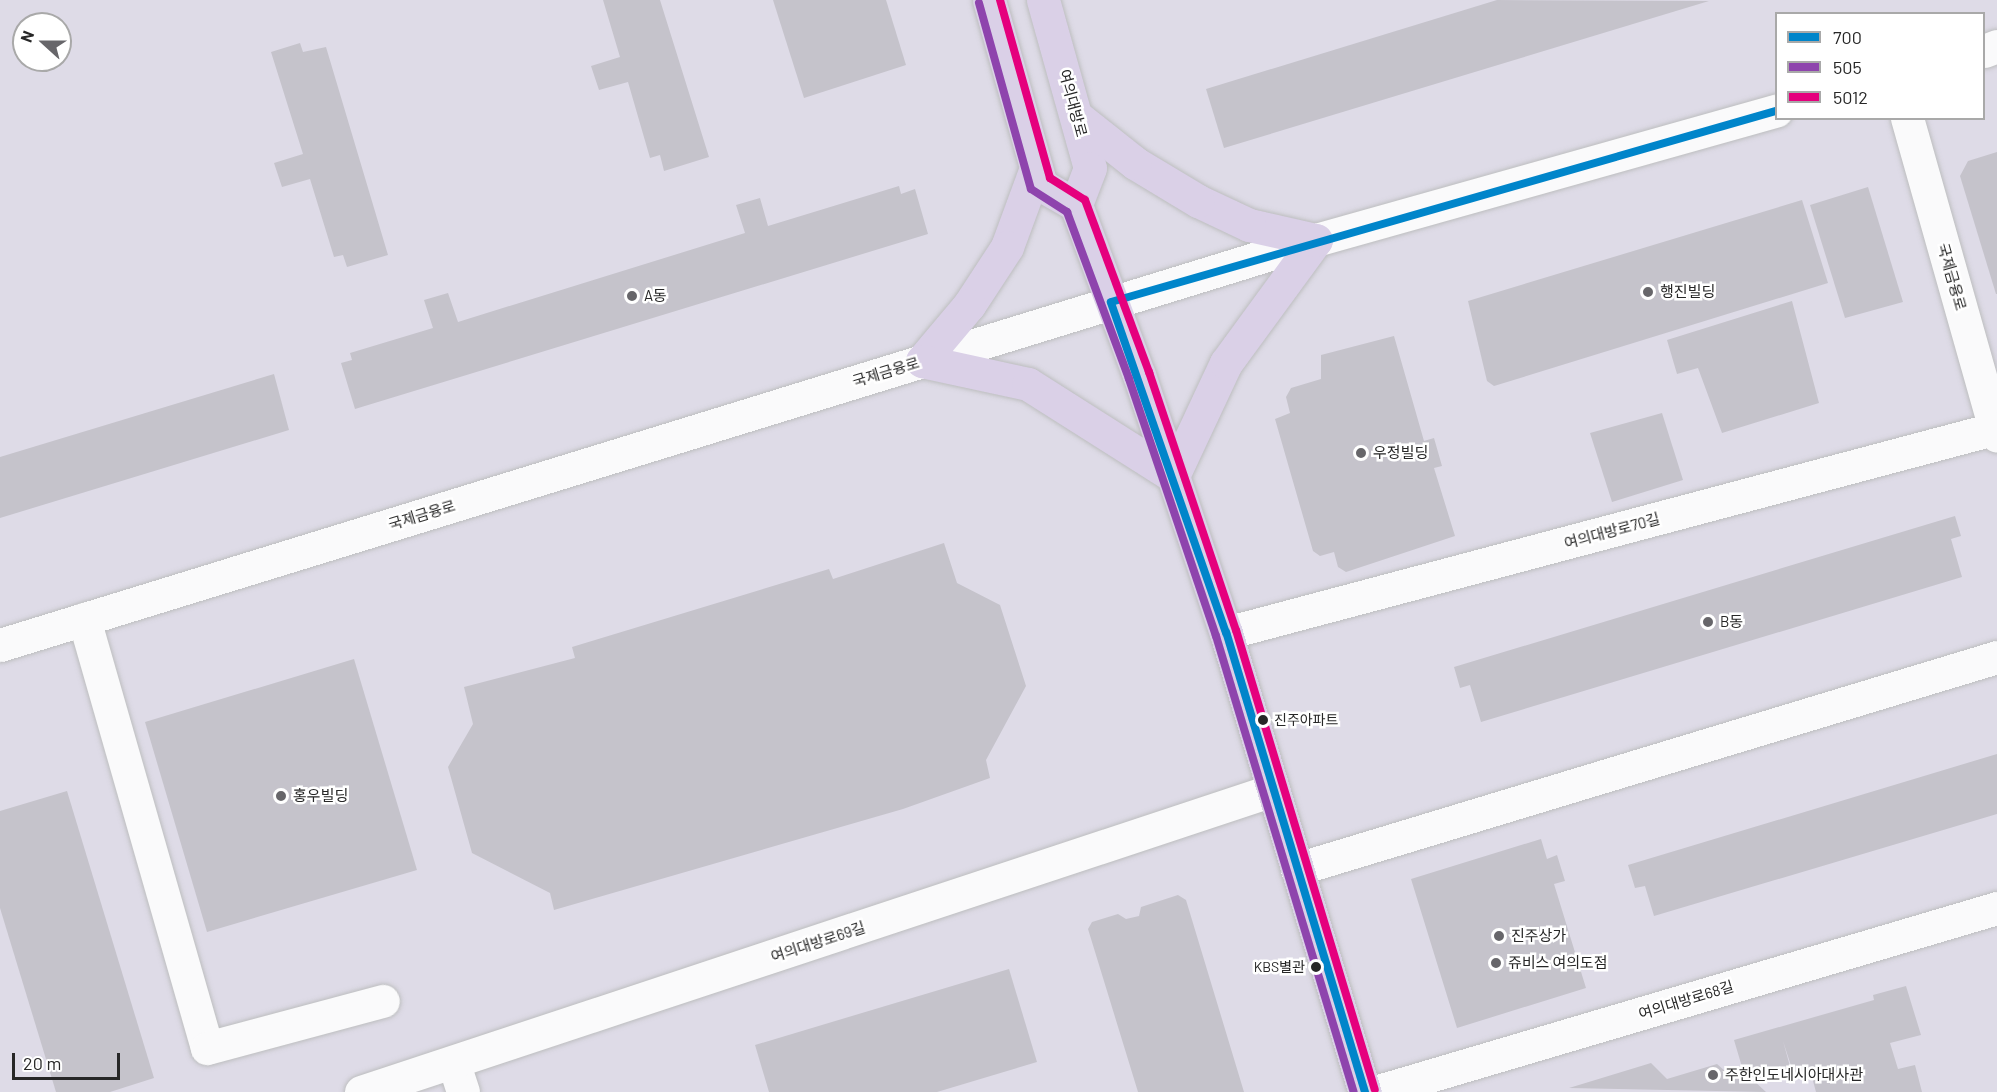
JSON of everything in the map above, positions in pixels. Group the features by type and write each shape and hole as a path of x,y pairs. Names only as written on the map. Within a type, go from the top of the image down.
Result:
{"main road":[{"path":"989,0 1041,185 1076,205 1173,476 1226,633 1365,1092"},
{"name":"여의대방로","path":"1043,0 1090,168 1076,205"},
{"path":"1077,117 1135,163 1198,201 1249,225 1316,240 1226,363 1173,476"},
{"path":"1035,168 1007,247 969,305 921,361 1028,384 1173,476"}],"street":[{"name":"국제금융로","path":"0,645 1316,240 1775,111"},
{"name":"국제금융로","path":"1908,120 1996,430"},
{"name":"여의대방로70길","path":"1226,633 1996,430"},
{"path":"84,619 207,1048 383,1001"},
{"path":"1297,869 1997,657"},
{"name":"여의대방로69길","path":"361,1092 459,1078 1273,790"},
{"name":"여의대방로68길","path":"1375,1092 1997,908"}],"building":[{"path":"603,0 660,0 709,157 664,171 660,155 650,158 628,82 599,90 591,66 620,57"},
{"path":"773,0 886,0 906,65 804,98"},
{"path":"1497,0 1709,1 1224,148 1206,89"},
{"path":"300,43 303,52 326,47 388,255 347,267 343,255 334,257 310,179 282,187 274,163 303,154 271,52"},
{"path":"1997,152 1996,294 1960,176 1968,161"},
{"name":"A동","path":"899,186 901,194 915,189 928,234 355,409 341,363 352,360 350,353 433,328 424,300 448,293 458,322 745,233 736,205 760,198 768,226"},
{"path":"1868,187 1903,302 1845,318 1810,205"},
{"name":"행진빌딩","path":"1802,200 1828,283 1494,386 1487,381 1468,301"},
{"name":"행진빌딩","path":"1792,301 1819,403 1722,433 1698,368 1677,374 1667,340"},
{"name":"우정빌딩","path":"1394,336 1424,441 1434,438 1442,466 1434,468 1455,536 1346,572 1338,567 1334,552 1320,556 1313,551 1275,419 1290,413 1286,397 1291,388 1321,379 1321,355"},
{"path":"274,374 289,430 0,518 0,457"},
{"path":"1662,413 1683,480 1612,502 1590,433"},
{"name":"B동","path":"1955,516 1961,536 1951,539 1962,577 1481,722 1470,685 1460,688 1454,667"},
{"path":"944,543 957,583 1000,605 1026,686 986,760 990,778 903,809 554,910 550,893 472,853 448,767 473,724 464,687 575,658 572,647 829,569 833,579"},
{"name":"홍우빌딩","path":"354,659 417,870 207,932 145,722"},
{"path":"1997,754 1997,814 1654,916 1645,886 1635,888 1628,865"},
{"path":"67,791 154,1078 110,1092 56,1092 0,908 0,811"},
{"name":"진주상가","path":"1541,839 1547,859 1557,855 1565,881 1554,884 1586,988 1457,1028 1411,879"},
{"path":"1178,895 1186,900 1244,1092 1138,1092 1088,929 1092,922 1118,914 1126,919 1139,916 1141,907"},
{"path":"1009,969 1037,1062 937,1092 769,1092 755,1045"},
{"path":"1906,986 1921,1035 1890,1043 1898,1069 1915,1065 1922,1092 1816,1092 1810,1070 1794,1075 1783,1041 1791,1070 1756,1080 1742,1067 1734,1040 1874,1000 1873,995"},
{"name":"주한인도네시아대사관","path":"1651,1063 1667,1079 1717,1064 1725,1071 1739,1067 1766,1092 1569,1088"}],"transit line":[{"name":"5012","path":"1000,0 1050,178 1085,200 1149,372 1236,630 1375,1089"},
{"name":"505","path":"979,3 1031,189 1067,212 1129,379 1216,636 1354,1092"},
{"name":"700","path":"1365,1092 1226,633 1111,302 1775,111"}],"place":[{"name":"행진빌딩","path":"1648,292"},
{"name":"A동","path":"632,296"},
{"name":"우정빌딩","path":"1361,453"},
{"name":"B동","path":"1708,622"},
{"name":"진주아파트","path":"1263,720"},
{"name":"홍우빌딩","path":"281,796"},
{"name":"진주상가","path":"1499,936"},
{"name":"쥬비스 여의도점","path":"1496,963"},
{"name":"KBS별관","path":"1316,967"},
{"name":"주한인도네시아대사관","path":"1713,1075"}]}
